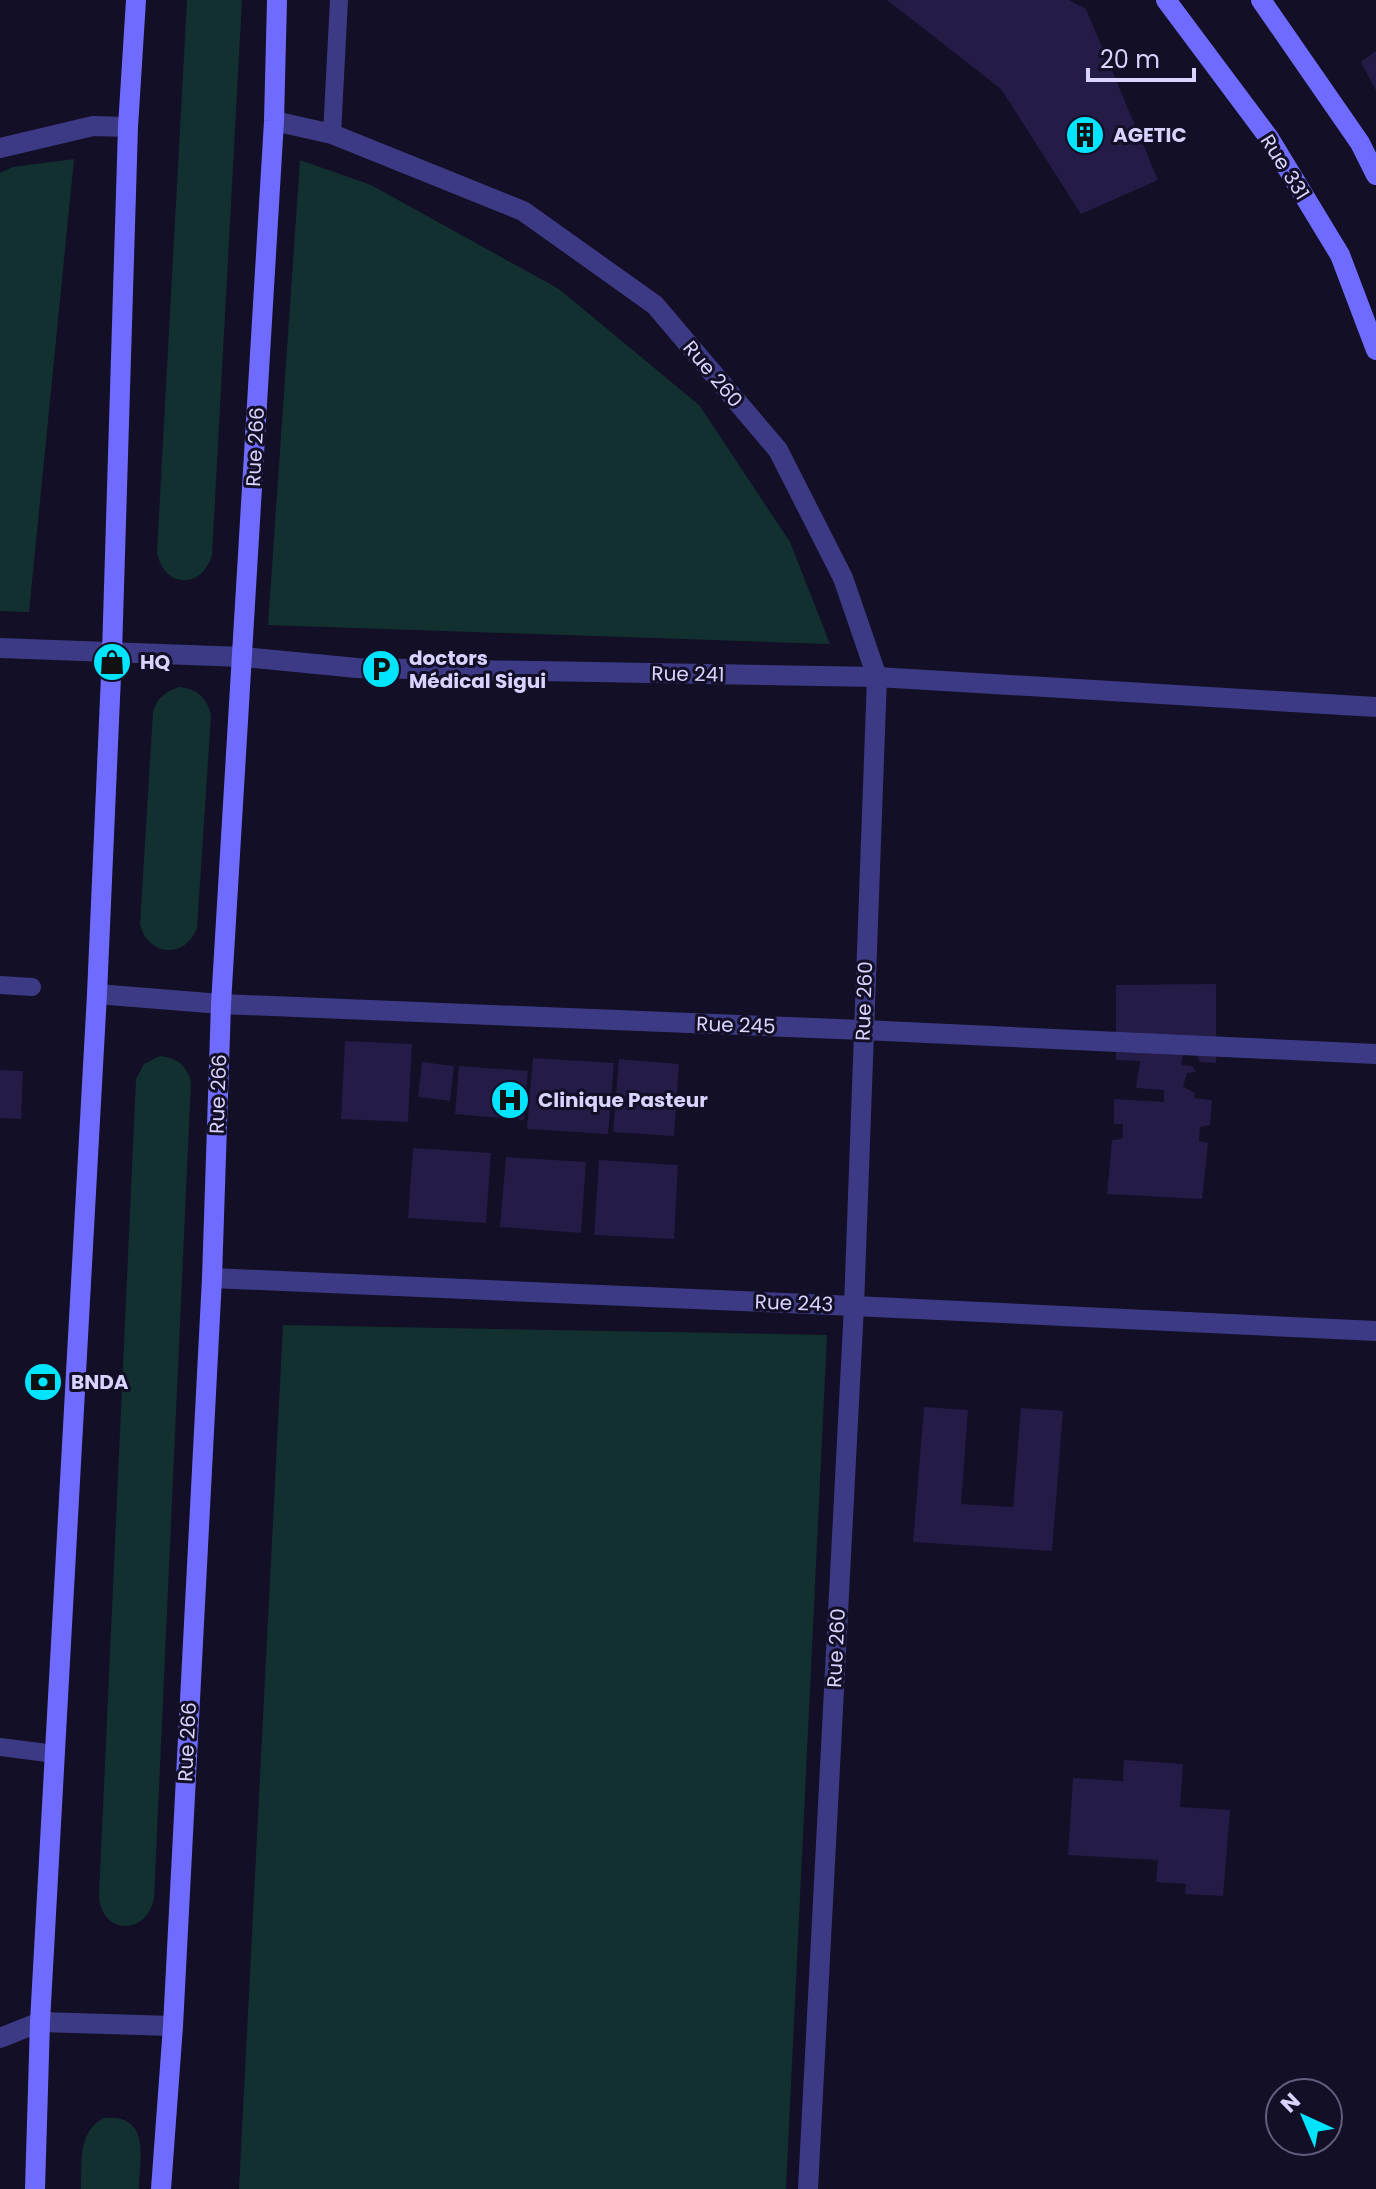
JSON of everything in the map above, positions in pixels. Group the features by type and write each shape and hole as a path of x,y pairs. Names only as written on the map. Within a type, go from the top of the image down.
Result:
{"main road":[{"path":"35,2189 40,2022 97,994 112,653 128,127 136,0"},
{"name":"Rue 266","path":"161,2189 173,2026 212,1278 221,1004 274,121 277,0"},
{"name":"Rue 331","path":"1166,0 1269,138 1340,255 1376,350"},
{"path":"1261,0 1360,143 1376,175"}],"street":[{"name":"Rue 260","path":"274,121 332,134 523,211 655,305 778,450 843,578 877,677 854,1306 808,2189"},
{"path":"0,148 93,126 128,127"},
{"name":"Rue 241","path":"0,648 243,657 357,668 877,677 1376,707"},
{"name":"Rue 245","path":"97,994 221,1004 1376,1054"},
{"name":"Rue 243","path":"212,1278 1376,1331"},
{"path":"0,2038 40,2022 173,2026"}],"lane":[{"path":"332,134 339,0"},
{"path":"0,985 32,987"},
{"path":"0,1747 55,1754"}],"green space":[{"path":"187,0 242,0 212,555 200,574 183,580 167,573 157,552"},
{"path":"74,159 29,612 0,611 0,173 13,167"},
{"path":"300,160 371,185 559,289 699,405 790,542 830,644 268,625"},
{"path":"179,687 200,695 211,716 197,928 184,945 167,950 151,943 140,925 153,712 162,696"},
{"path":"160,1056 180,1063 191,1081 154,1898 143,1919 125,1926 107,1918 99,1896 136,1079 144,1064"},
{"path":"283,1325 827,1335 786,2189 239,2189"},
{"path":"104,2118 129,2123 136,2131 141,2152 139,2189 81,2189 85,2140 95,2124"}],"building":[{"name":"AGETIC","path":"887,0 1069,0 1086,9 1158,180 1081,214 1001,89"},
{"path":"1376,51 1376,91 1361,62"},
{"path":"1216,984 1216,1063 1200,1062 1195,1051 1190,1050 1183,1056 1181,1065 1192,1066 1196,1072 1187,1073 1183,1087 1195,1093 1194,1098 1212,1100 1210,1125 1200,1127 1199,1141 1208,1143 1202,1199 1107,1194 1112,1140 1122,1139 1123,1124 1114,1124 1114,1099 1164,1102 1164,1090 1136,1088 1140,1061 1116,1060 1116,985"},
{"path":"345,1041 412,1044 408,1122 341,1119"},
{"path":"533,1058 614,1063 608,1134 527,1129"},
{"path":"619,1059 679,1064 674,1136 613,1132"},
{"path":"422,1062 454,1066 450,1101 418,1097"},
{"path":"459,1066 528,1071 524,1120 455,1114"},
{"path":"0,1070 23,1071 21,1119 0,1118"},
{"path":"413,1148 491,1153 486,1223 408,1218"},
{"path":"506,1157 586,1162 581,1233 500,1227"},
{"path":"599,1160 678,1165 674,1239 594,1235"},
{"path":"924,1407 968,1410 961,1504 1013,1507 1021,1408 1063,1411 1052,1551 913,1542"},
{"path":"1124,1760 1183,1764 1180,1807 1230,1810 1223,1896 1185,1894 1186,1884 1156,1882 1158,1860 1068,1855 1073,1778 1123,1781"}],"place":[{"name":"AGETIC","path":"1085,135"},
{"name":"HQ","path":"112,662"},
{"name":"doctors Médical Sigui","path":"381,669"},
{"name":"Clinique Pasteur","path":"510,1100"},
{"name":"BNDA","path":"43,1382"}]}
